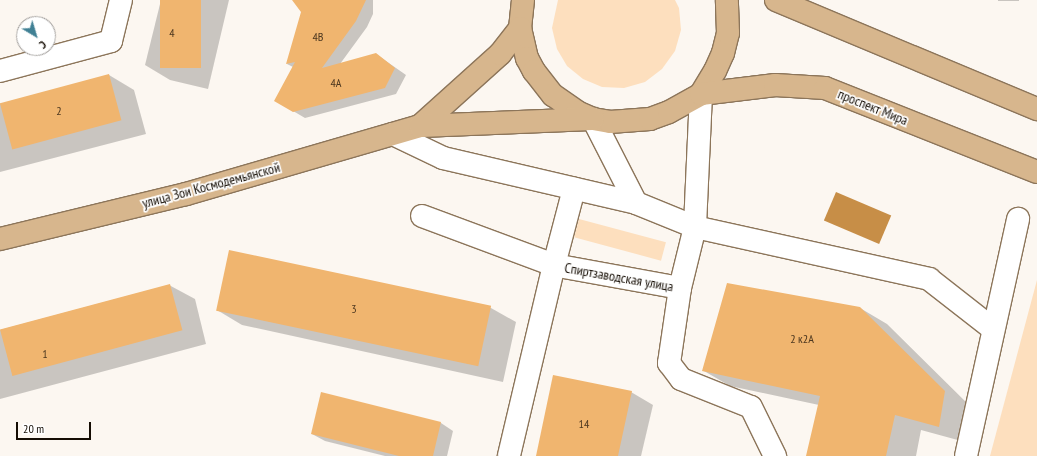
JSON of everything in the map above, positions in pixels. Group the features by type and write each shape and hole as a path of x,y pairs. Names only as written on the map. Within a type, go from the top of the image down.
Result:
{"main road":[{"path":"523,0 520,28 527,58 543,83 563,103 593,119 610,122 650,119 669,112 701,94 715,71 723,53 728,33 727,0"},
{"path":"776,0 1037,109"},
{"name":"улица Зои Космодемьянской","path":"420,126 495,59 520,28"},
{"name":"проспект Мира","path":"701,94 775,85 826,88 1037,172"},
{"name":"улица Зои Космодемьянской","path":"0,239 186,194 420,126 593,119"}],"street":[{"path":"0,71 111,41 121,0"},
{"name":"Спиртзаводская улица","path":"509,456 554,266 680,288 695,227 701,94"},
{"path":"593,119 636,203"},
{"path":"393,134 443,158 636,203 695,227 929,279 993,329"},
{"path":"422,216 554,266 574,189"},
{"path":"966,456 1018,218"},
{"path":"680,288 669,363 681,379 751,407 775,456"}],"shaded area":[{"path":"558,0 675,0 679,8 681,30 675,51 662,69 645,82 624,88 602,87 583,79 567,66 557,49 552,28"},
{"path":"836,192 891,215 879,244 824,221"},
{"path":"579,219 666,242 661,261 574,237"},
{"path":"1037,280 1037,456 990,456"}],"building":[{"path":"160,0 201,0 201,68 160,68"},
{"path":"292,0 366,0 356,21 322,68 376,53 395,68 385,88 293,112 274,101 295,62 286,64 301,12"},
{"path":"109,74 121,120 12,150 0,103"},
{"path":"229,250 491,306 478,366 216,311"},
{"path":"727,283 860,307 945,391 939,427 895,415 886,456 806,456 820,396 702,371"},
{"path":"170,284 182,330 12,376 0,330"},
{"path":"553,375 632,391 618,456 536,456"},
{"path":"321,392 441,422 433,456 399,456 311,434"}]}
